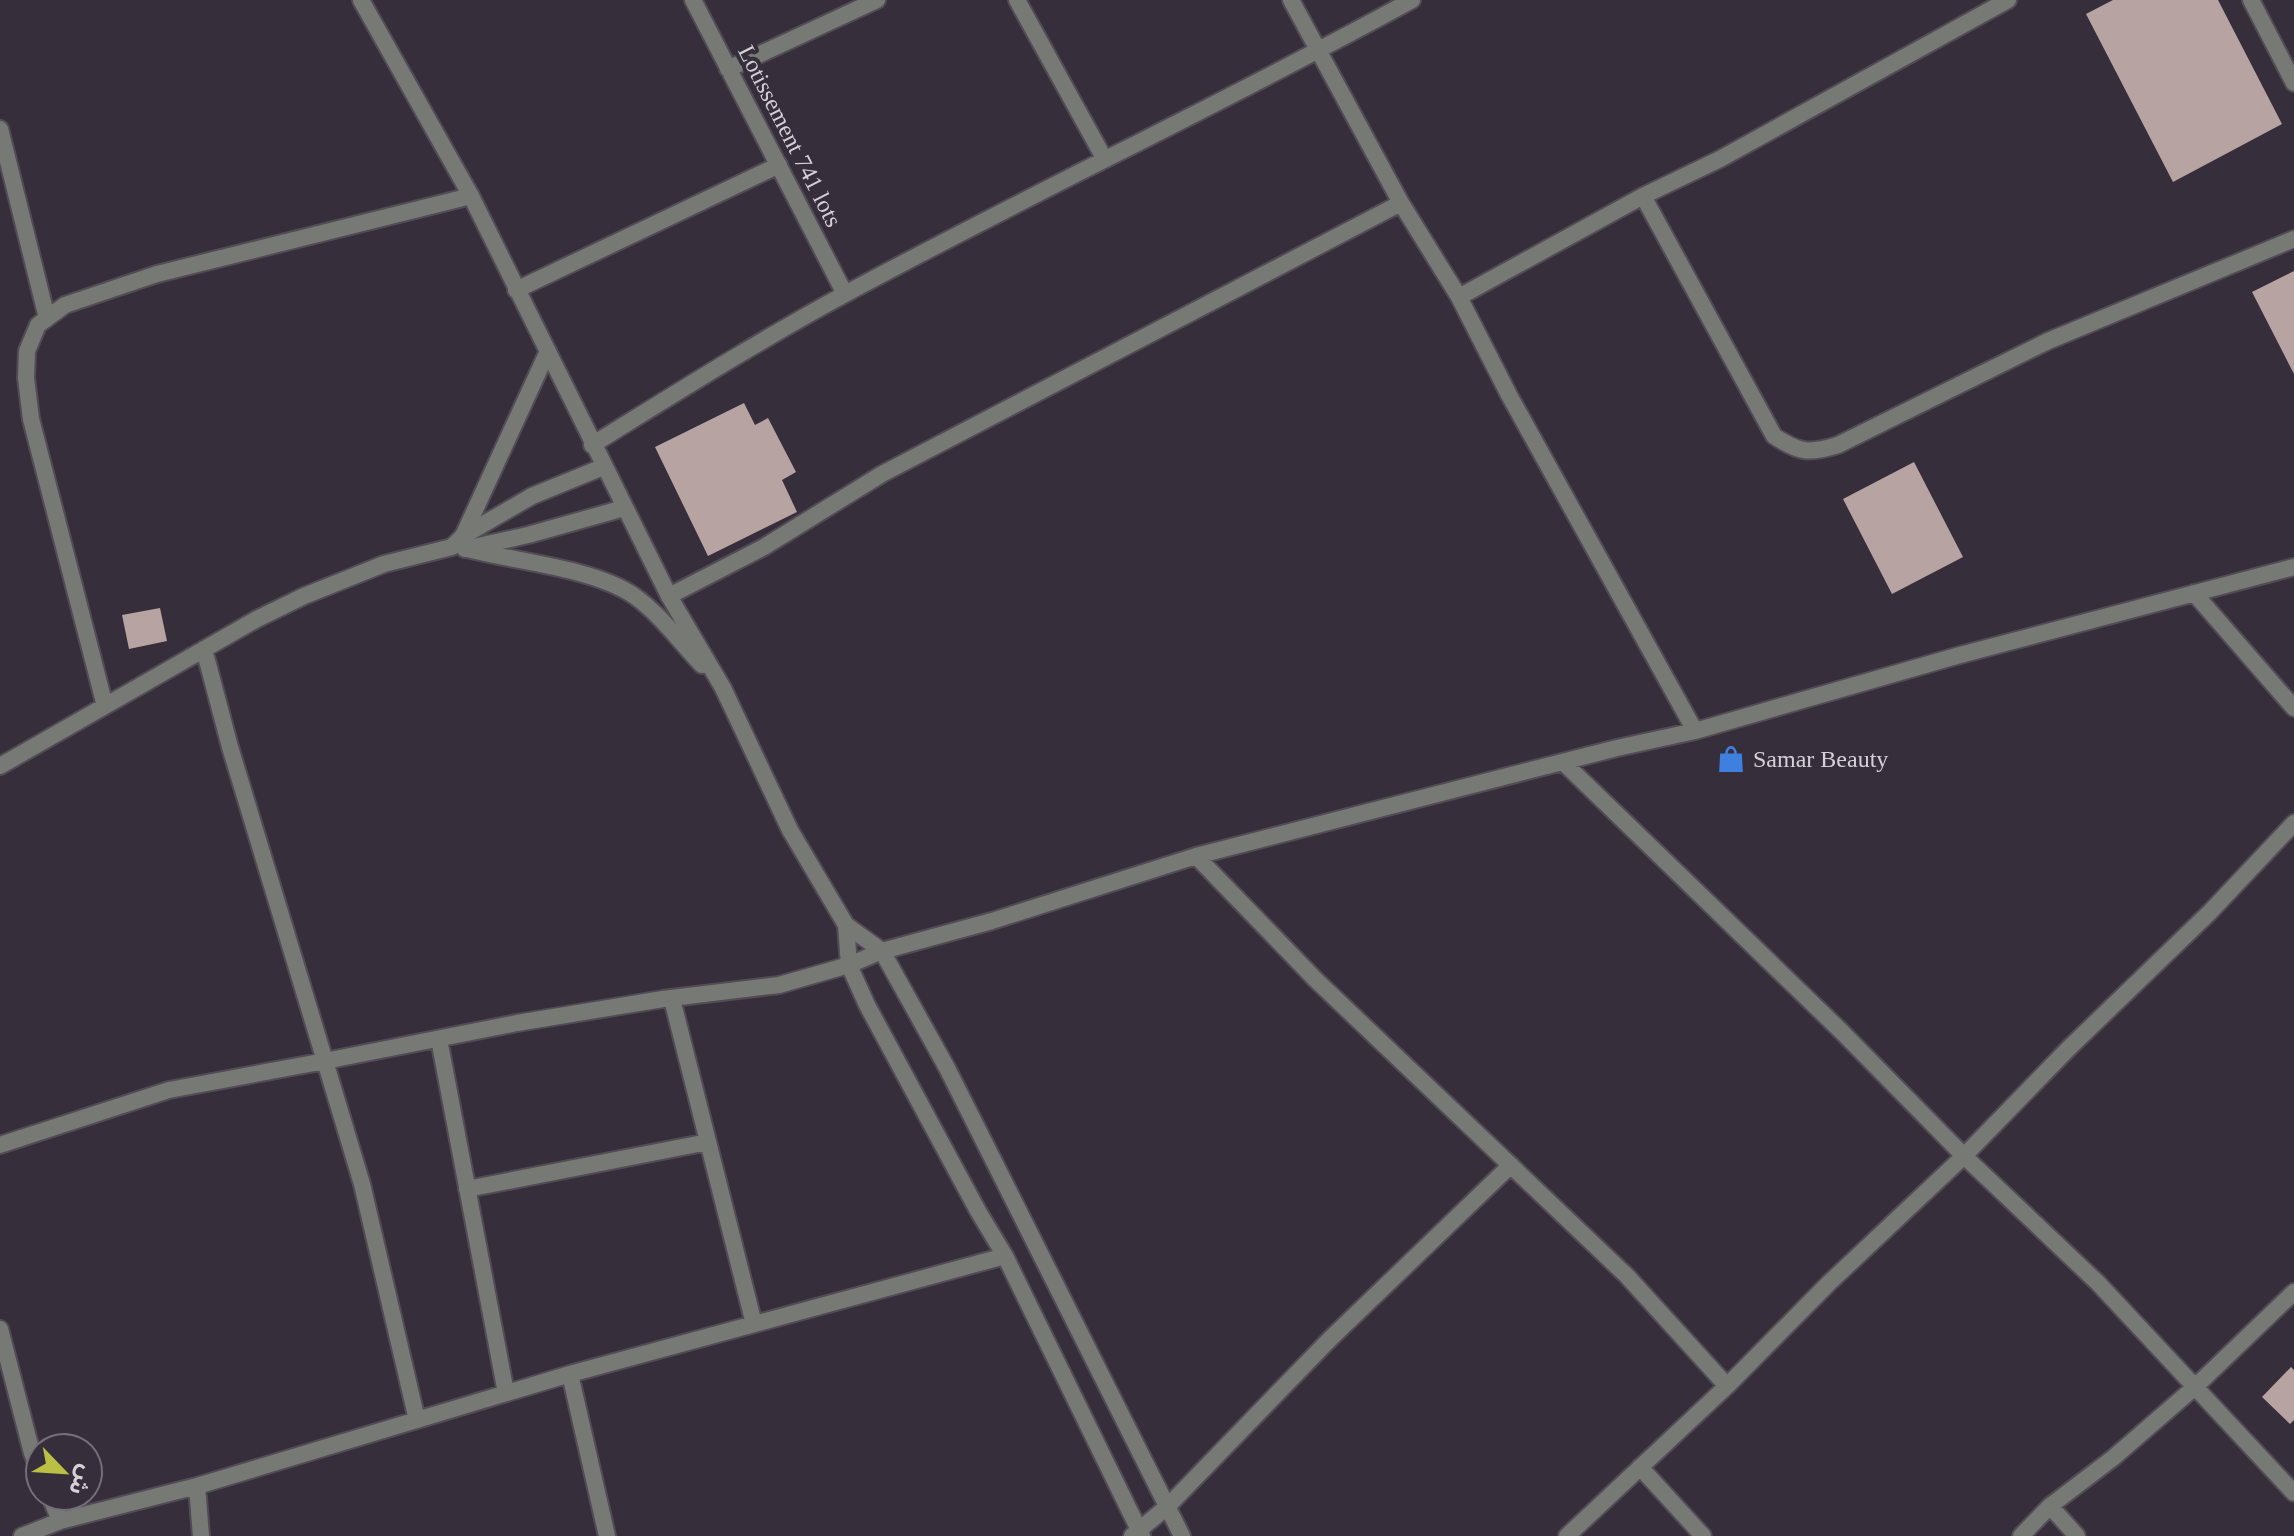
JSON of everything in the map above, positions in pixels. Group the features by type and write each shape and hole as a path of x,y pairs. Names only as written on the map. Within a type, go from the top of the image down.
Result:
{"street":[{"path":"361,0 471,196 669,596 723,688 790,830 846,925 882,951 954,1081 1182,1536"},
{"name":"Lotissement 741 lots","path":"693,0 845,294"},
{"path":"728,69 877,0"},
{"path":"1017,0 1104,158"},
{"path":"1291,0 1401,203 1459,297 1509,395 1695,731"},
{"path":"592,445 845,294 1104,158 1317,52 1412,0"},
{"path":"1459,297 1643,196 1720,159 2008,0"},
{"path":"2251,0 2294,83"},
{"path":"0,129 47,318"},
{"path":"516,290 779,165"},
{"path":"105,706 31,419 26,378 27,351 38,325 65,305 157,274 471,196"},
{"path":"1643,196 1774,436 1793,448 1814,452 1838,445 2048,341 2294,239"},
{"path":"669,596 764,547 882,474 1401,203"},
{"path":"461,544 548,351"},
{"path":"461,544 532,496 603,467"},
{"path":"0,766 204,649 314,591 384,564 461,544 591,519 624,508"},
{"path":"461,544 580,573 632,595 659,619 723,688"},
{"path":"0,1145 169,1090 517,1023 779,985 1196,856 1695,731 1960,655 2294,567"},
{"path":"2194,593 2294,708"},
{"path":"204,649 362,1184 417,1420"},
{"path":"1563,762 1842,1032 1964,1156 2098,1283 2294,1493"},
{"path":"1567,1536 1964,1156 2068,1049 2210,912 2294,823"},
{"path":"1196,856 1316,980 1627,1276 1727,1386"},
{"path":"846,925 849,965 940,1142 1005,1256 1138,1534 1330,1339 1511,1165"},
{"path":"672,999 754,1324"},
{"path":"439,1039 506,1393"},
{"path":"467,1189 708,1142"},
{"path":"22,1536 60,1521 197,1486 570,1374 1005,1256"},
{"path":"2021,1536 2050,1506 2113,1458 2196,1386 2294,1292"},
{"path":"0,1329 27,1432"},
{"path":"570,1374 607,1536"},
{"path":"1640,1467 1703,1536"},
{"path":"197,1486 201,1536"},
{"path":"2050,1506 2077,1536"},
{"path":"56,1512 60,1521"}],"building":[{"path":"2113,0 2218,0 2282,124 2173,182 2086,14"},
{"path":"2294,271 2294,374 2252,292"},
{"path":"744,403 755,425 768,418 796,472 782,480 797,512 708,556 655,447"},
{"path":"1914,462 1963,557 1892,594 1843,499"},
{"path":"160,608 167,641 129,649 122,615"},
{"path":"2291,1367 2294,1370 2294,1420 2290,1424 2262,1397"}],"place":[{"name":"Samar Beauty","path":"1731,759"}]}
